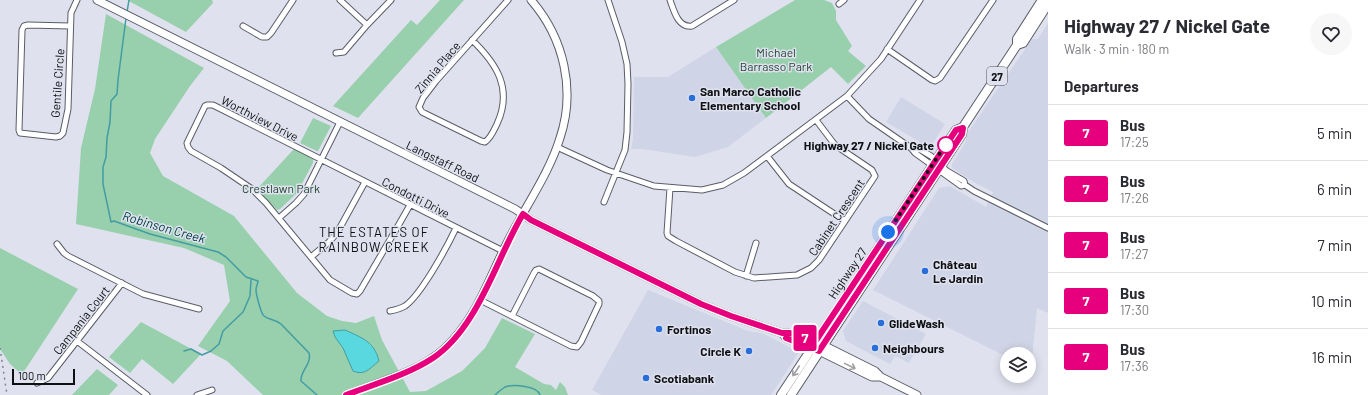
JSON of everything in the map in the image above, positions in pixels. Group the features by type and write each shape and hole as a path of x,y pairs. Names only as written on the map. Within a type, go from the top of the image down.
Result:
{"main road":[{"name":"Highway 27","path":"780,395 817,346 937,165 962,134 963,128 1017,45 1017,39 1042,0"},
{"name":"Highway 27","path":"1017,45 1023,43 1048,4"},
{"name":"Highway 27","path":"791,395 817,346"}],"street":[{"name":"Gentile Circle","path":"70,26 28,25 24,26 22,30 20,133 56,137 63,133 68,108 71,13 77,0"},
{"name":"Langstaff Road","path":"97,0 508,206 531,220 701,304 782,333 790,333 872,376 881,377 917,395"},
{"path":"340,0 367,25"},
{"path":"336,53 344,52 391,0"},
{"name":"Zinnia Place","path":"472,40 495,65 501,79 503,97 501,114 490,137 485,142 481,142 428,116 422,112 419,107 432,85 472,40 508,0"},
{"path":"346,395 416,368 434,357 460,332 480,300 503,251 557,147 565,122 567,104 565,69 555,36 544,17 531,0"},
{"path":"604,202 627,143 628,72 625,52 608,0"},
{"path":"670,0 682,25 686,27 692,26 734,0"},
{"path":"839,4 844,0"},
{"path":"557,147 616,173 646,184 670,188 702,190 722,186 737,178 847,96 874,67 887,50 920,0"},
{"path":"887,50 932,80 938,80 993,0"},
{"path":"243,26 262,37 267,37 271,33 290,1"},
{"path":"847,96 868,119 911,148 921,150 961,186 965,185 1048,228"},
{"name":"Worthview Drive","path":"321,160 213,105 205,106 187,143 191,151 221,168 252,189 266,202 330,280 352,293 357,294 410,205"},
{"name":"Cabinet Crescent","path":"670,188 667,229 668,236 735,272 746,276 762,278 792,276 807,271 819,260 874,179 874,173 872,170 835,145 816,120"},
{"path":"279,218 300,199 340,122"},
{"path":"767,156 789,184 845,221"},
{"name":"Condotti Drive","path":"321,160 503,251"},
{"path":"311,258 337,233 365,182"},
{"path":"390,311 401,308 414,297 445,250 456,228"},
{"path":"746,276 756,243"},
{"path":"57,244 60,250 68,256 143,294 199,309"},
{"path":"480,300 512,316 574,347 577,347 581,342 598,308 598,301 593,296 543,270 536,270 512,316"},
{"name":"Campania Court","path":"37,383 48,378 122,283"},
{"path":"77,341 145,394"},
{"path":"197,395 212,390"}],"shaded area":[{"path":"1048,23 1048,313 1037,308 1033,347 1000,347 1000,354 873,290 939,188 950,186 986,207 993,192 952,168 952,164 965,143 967,134 990,100 1032,39 1038,39"},
{"name":"San Marco Catholic Elementary School","path":"716,47 766,118 728,147 695,157 643,149 631,149 633,140 634,77 668,77"},
{"path":"901,97 945,124 930,148 886,122"},
{"path":"648,290 748,331 762,333 799,352 771,395 601,395 592,390"},
{"path":"863,301 926,334 909,363 895,356 890,364 846,341 843,331"}],"green space":[{"path":"127,0 212,0 213,3 186,32"},
{"path":"440,0 464,0 358,118 333,106 411,20 417,25"},
{"name":"Michael Barrasso Park","path":"795,0 824,0 832,3 836,11 836,20 852,46 848,51 866,66 848,84 831,67 766,118 716,47"},
{"path":"106,14 204,68 190,86 155,139 150,153 163,176 234,216 297,293 327,316 342,321 356,323 374,316 382,340 410,392 426,391 462,371 485,348 502,318 535,334 515,367 544,384 551,385 556,390 560,382 565,387 568,395 263,395 227,361 198,346 230,301 224,265 184,248 76,224 81,148 95,89"},
{"path":"313,118 331,126 318,151 300,143"},
{"name":"Crestlawn Park","path":"294,149 313,159 313,163 297,193 277,210 257,189"},
{"path":"0,248 78,289 23,373 20,373 10,364 0,349"},
{"path":"141,322 201,354 173,384 142,359 130,373 109,357"},
{"path":"97,369 118,385 109,395 72,395"}],"water":[{"path":"345,330 366,341 371,345 377,354 379,361 364,372 361,373 353,371 343,348 335,337 333,331"}],"waterway":[{"name":"Robinson Creek","path":"127,12 129,0"},
{"name":"Robinson Creek","path":"126,18 117,94 111,101 106,157 103,167 103,184 111,222 114,221 150,234 218,252 226,257 246,277 258,281 256,292 264,316 281,324 309,353 309,361 302,374 301,381 317,395"},
{"path":"184,351 191,349 202,355 211,351 219,344 223,331 243,312 250,296 251,280"},
{"name":"Robinson Creek","path":"495,395 505,387 509,386 525,386 535,390 540,395"}],"railway":[{"path":"0,348 7,395"}],"bus line":[{"name":"7","path":"346,395 416,368 434,357 451,342 464,327 473,312 523,214 531,220 701,304 731,316 782,333 790,333 815,342 956,130 963,128 962,134 819,351 786,338"}],"place":[{"name":"San Marco Catholic Elementary School","path":"692,98"},
{"name":"Highway 27 / Nickel Gate","path":"946,145"},
{"name":"Château Le Jardin","path":"925,271"},
{"name":"GlideWash","path":"881,323"},
{"name":"Fortinos","path":"659,329"},
{"name":"Neighbours","path":"875,348"},
{"name":"Circle K","path":"749,351"},
{"name":"Scotiabank","path":"646,378"}],"district":[{"name":"THE ESTATES OF RAINBOW CREEK","path":"374,240"}],"route":[{"path":"888,232 948,141 946,145"}]}
